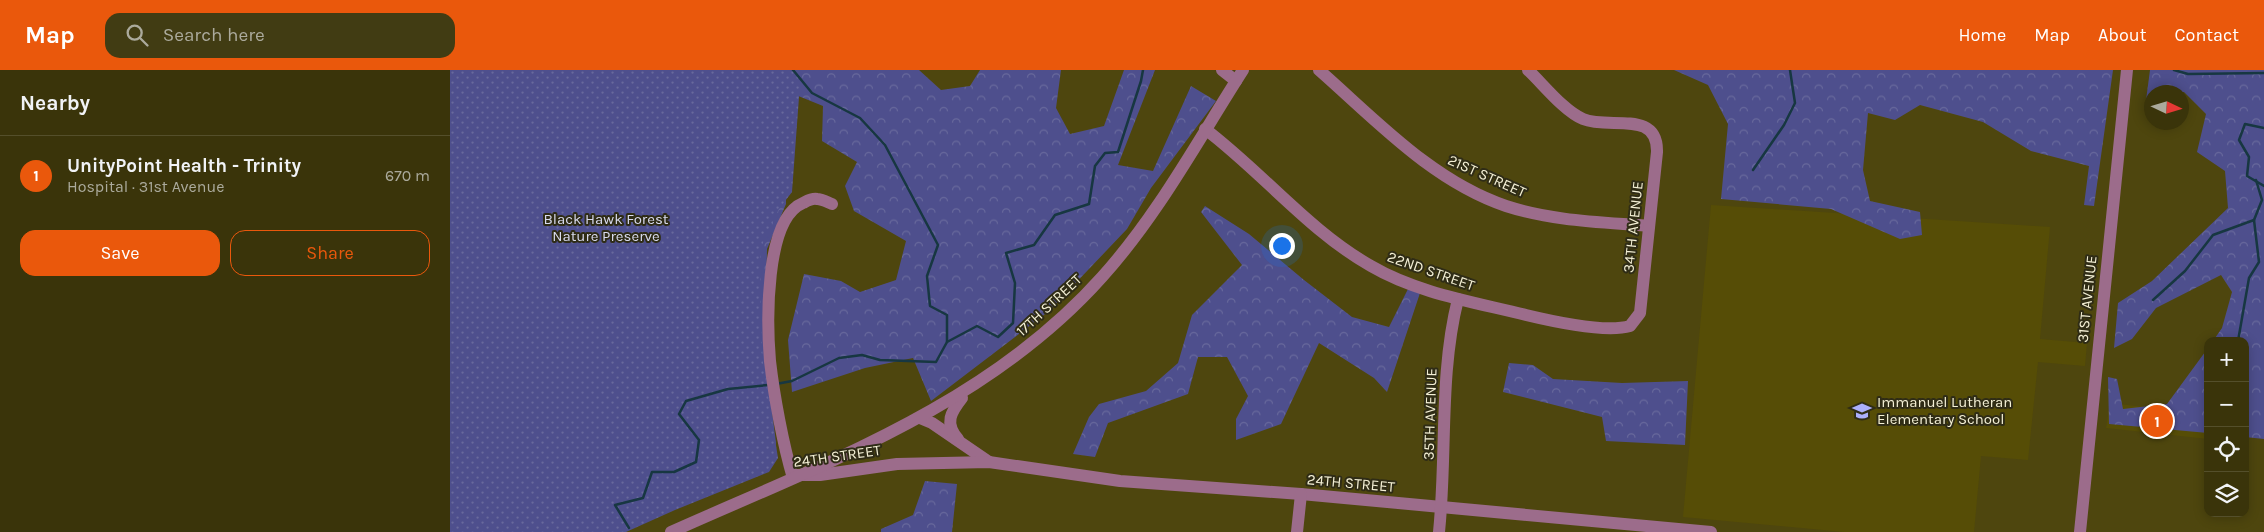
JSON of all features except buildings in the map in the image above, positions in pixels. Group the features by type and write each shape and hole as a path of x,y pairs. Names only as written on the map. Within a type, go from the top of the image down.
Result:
{"street":[{"path":"1222,70 1236,82"},
{"name":"17TH STREET","path":"795,476 920,418 991,375 1035,341 1102,278 1161,202 1243,70"},
{"name":"21ST STREET","path":"1319,70 1436,172 1476,192 1504,205 1550,217 1649,226"},
{"name":"34TH AVENUE","path":"1528,70 1570,110 1585,120 1645,127 1654,134 1657,152 1640,313 1634,323"},
{"name":"31ST AVENUE","path":"2080,532 2127,70"},
{"name":"22ND STREET","path":"1205,129 1229,147 1328,237 1348,252 1387,275 1458,299 1567,323 1614,328 1623,328 1634,323"},
{"path":"795,476 770,362 770,287 775,246 780,227 788,213 796,206 816,199 832,204"},
{"name":"35TH AVENUE","path":"1439,532 1442,507 1448,348 1458,299"},
{"name":"24TH STREET","path":"964,446 954,434 949,420 952,410 969,389"},
{"name":"24TH STREET","path":"920,418 932,423 988,462"},
{"name":"24TH STREET","path":"671,532 795,476 820,475 897,464 988,462 1120,481 1300,494 1442,507 1631,528 1711,532"},
{"path":"1297,532 1300,494"}],"shaded area":[{"name":"Immanuel Lutheran Elementary School","path":"1711,205 2050,227 2040,339 2087,343 2085,366 2038,362 2028,460 1981,456 1974,532 1844,532 1683,517"},
{"path":"2110,403 2204,414 2204,439 2106,428"}],"green space":[{"name":"Black Hawk Forest Nature Preserve","path":"450,70 919,70 941,90 970,86 980,70 1061,70 1056,108 1070,134 1104,126 1124,70 1155,70 1118,165 1153,171 1191,86 1216,101 1151,188 1127,229 1049,311 931,401 913,358 865,368 792,392 788,340 804,274 841,281 860,292 896,280 906,241 854,211 845,186 857,162 822,141 823,106 786,91 786,204 767,249 765,355 776,443 770,468 450,532"},
{"name":"Black Hawk Forest Nature Preserve","path":"450,70 801,70 792,192 779,209 764,239 760,256 763,363 778,458 769,472 626,532 450,532"},
{"path":"1674,70 2113,70 2094,206 2084,205 2089,166 2031,151 1983,122 1920,105 1895,120 1868,113 1863,170 1870,201 1920,212 1922,235 1900,239 1831,209 1721,199 1728,124 1708,85"},
{"path":"2150,70 2264,70 2264,439 2249,437 2249,337 2216,337 2222,328 2232,292 2221,275 2156,308 2132,339 2114,348 2118,303 2152,281 2228,208 2225,171 2197,152 2206,114 2189,97 2189,85 2148,85"},
{"path":"1205,206 1249,234 1352,317 1389,327 1408,289 1420,293 1387,392 1374,378 1319,343 1281,424 1236,440 1236,419 1248,396 1227,357 1198,357 1188,394 1108,423 1095,457 1073,454 1089,417 1099,404 1146,391 1178,363 1192,315 1242,265 1201,212"},
{"path":"2204,353 2204,433 2109,424 2108,377 2117,379 2123,409 2167,404"},
{"path":"1509,363 1533,365 1553,379 1622,383 1688,381 1685,445 1606,441 1602,417 1503,392"},
{"path":"925,481 957,484 952,532 881,532 881,529 913,515"}],"waterway":[{"path":"793,70 812,93 860,118 885,145 938,245 927,276 930,306 947,315 947,342"},
{"path":"776,384 792,381 839,358 862,355 880,360 936,362 947,342 977,326 998,337 1013,323 1015,283 1006,253 1034,245 1055,215 1089,204 1095,166 1105,153 1118,152 1143,70"},
{"path":"1753,170 1784,125 1795,103 1790,70"},
{"path":"2174,70 2188,74 2264,73"},
{"path":"2264,128 2245,124 2239,140 2249,157 2247,176 2264,186"},
{"path":"2153,300 2185,271 2213,235 2254,220 2262,200 2256,180"},
{"path":"2239,337 2249,278 2259,262 2254,220"},
{"path":"629,528 615,505 643,498 652,472 674,472 696,462 699,440 679,414 686,401 728,389 768,385"}],"place":[{"name":"Immanuel Lutheran Elementary School","path":"1862,411"},
{"name":"UnityPoint Health - Trinity","path":"2157,421"}]}
